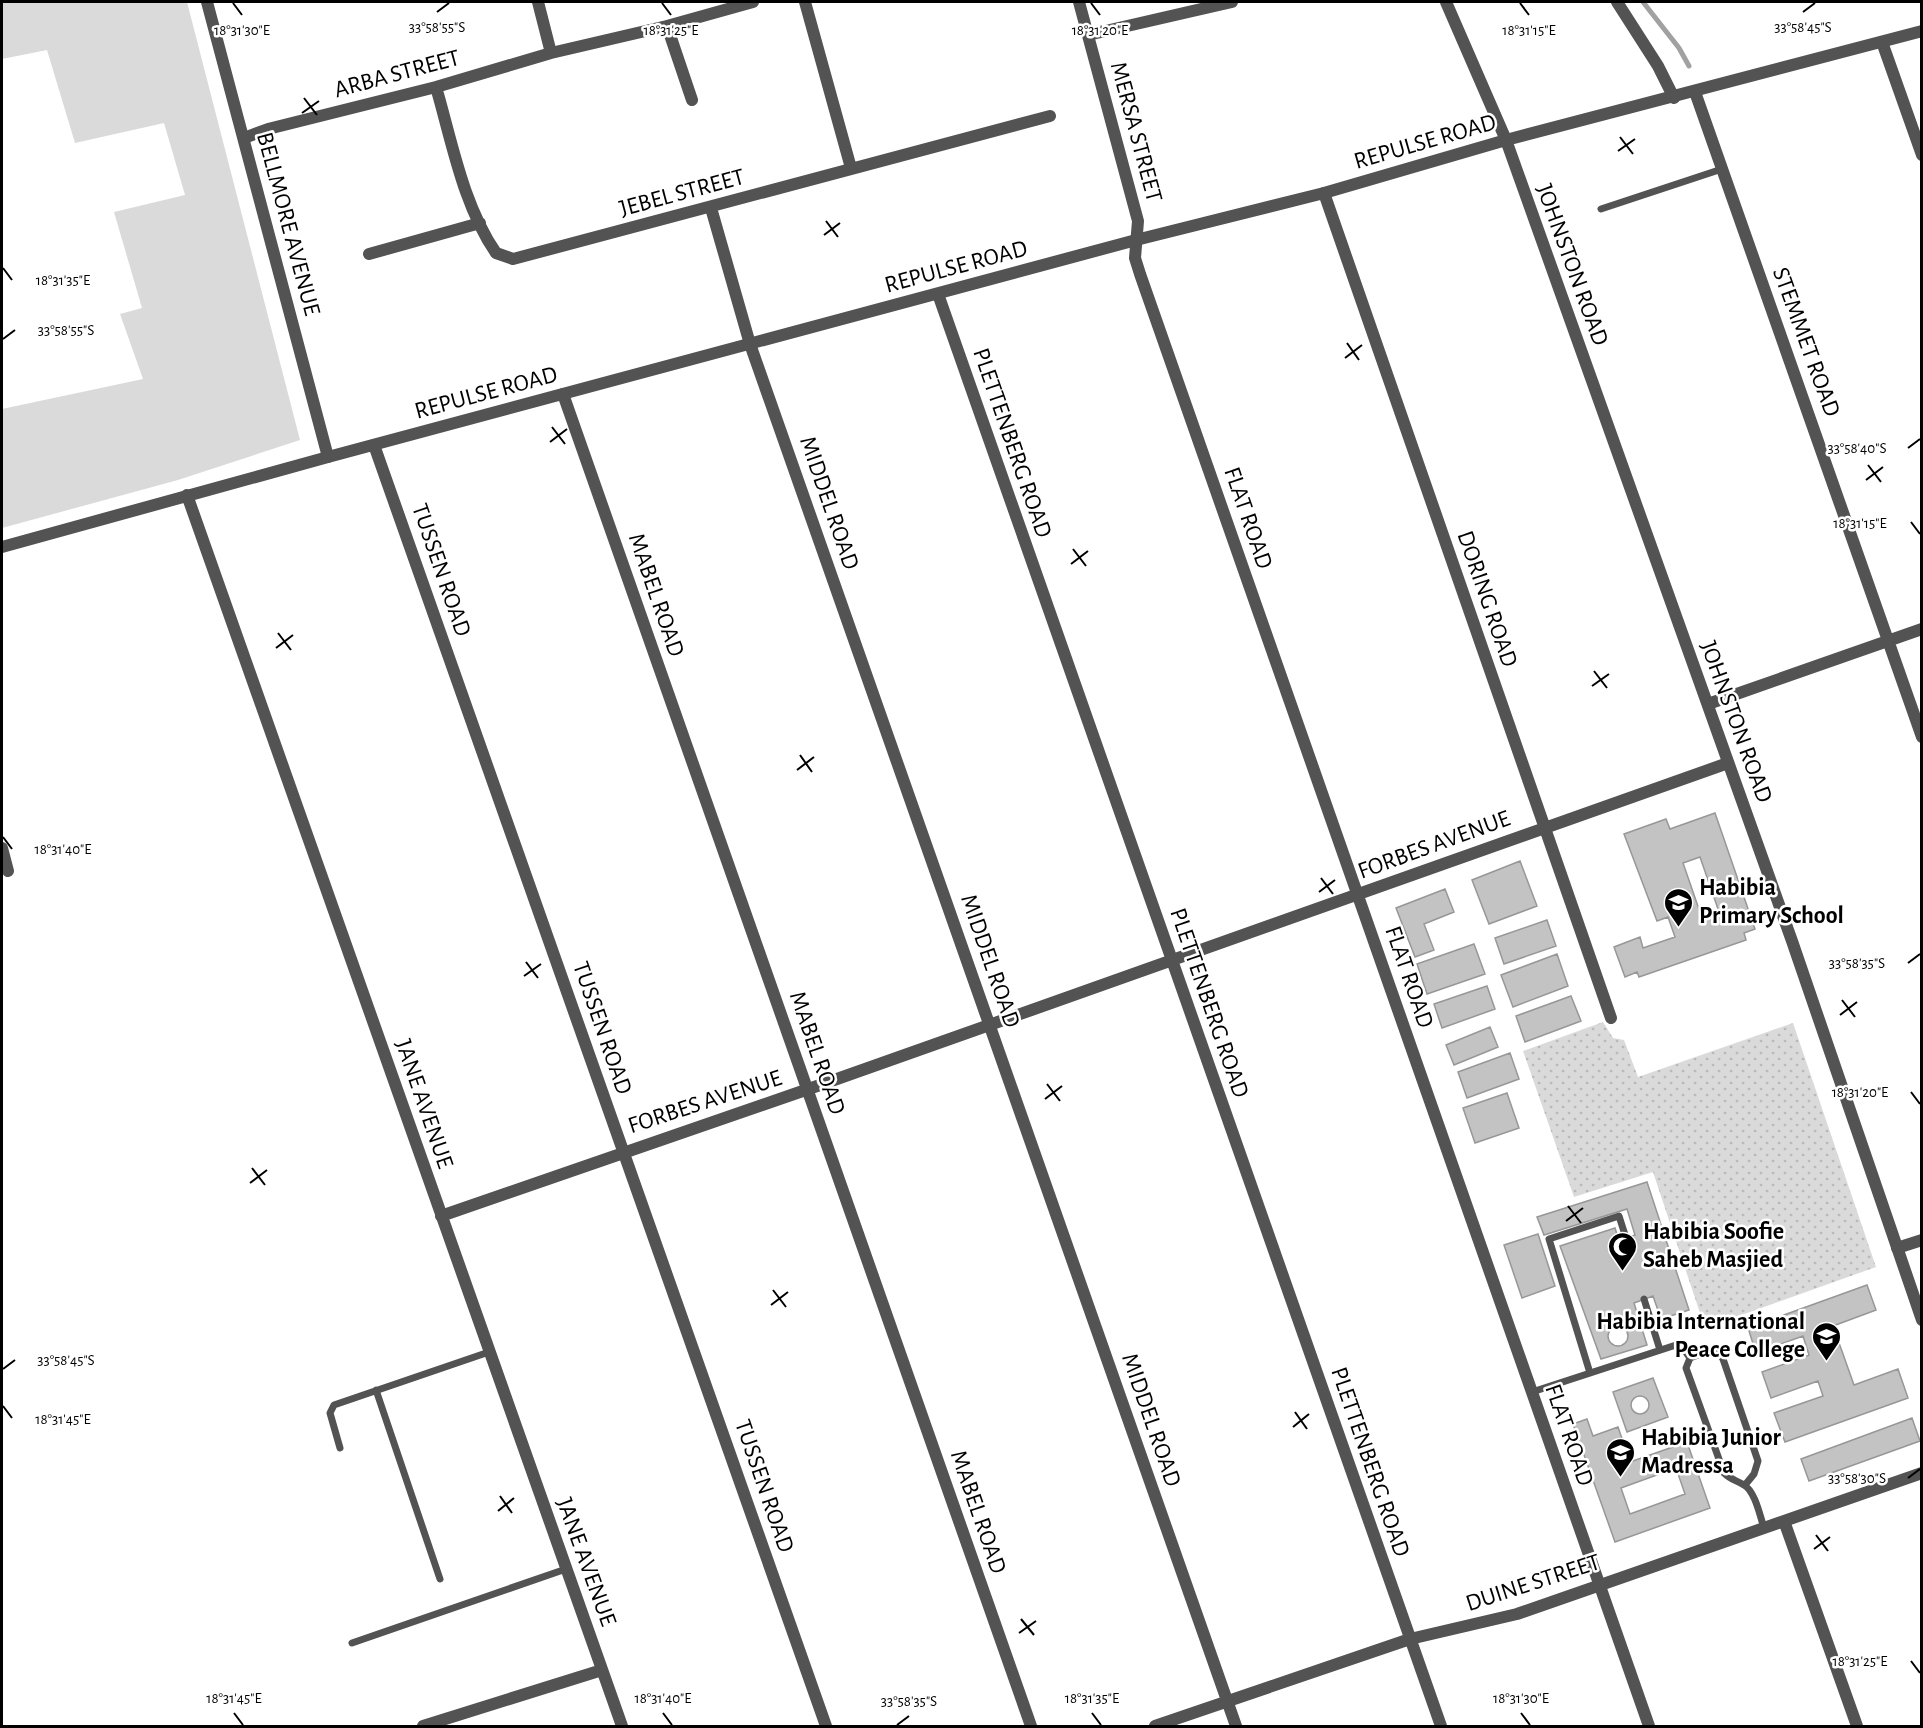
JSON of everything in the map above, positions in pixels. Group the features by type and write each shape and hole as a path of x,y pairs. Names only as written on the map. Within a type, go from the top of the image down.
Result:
{"street":[{"name":"BELLMORE AVENUE","path":"207,2 328,457"},
{"path":"538,2 551,53"},
{"name":"ARBA STREET","path":"244,138 268,129 436,87 551,53 667,26 753,2"},
{"path":"805,2 851,168"},
{"name":"MERSA STREET","path":"1079,2 1138,220 1136,240"},
{"path":"1088,35 1232,2"},
{"name":"JOHNSTON ROAD","path":"1446,2 1506,140 1708,704 1922,1320"},
{"path":"1617,2 1658,66 1674,98"},
{"path":"667,26 692,100"},
{"name":"REPULSE ROAD","path":"2,547 187,495 1136,240 1324,193 1506,140 1695,93 1922,31"},
{"path":"1882,42 1922,155"},
{"name":"JEBEL STREET","path":"436,87 461,172 480,223 496,253 513,259 1050,116"},
{"name":"STEMMET ROAD","path":"1695,93 1922,736"},
{"name":"DORING ROAD","path":"1324,193 1611,1018"},
{"name":"MIDDEL ROAD","path":"711,208 750,344 1236,1726"},
{"path":"369,254 480,223"},
{"name":"FLAT ROAD","path":"1136,240 1135,258 1140,274 1649,1726"},
{"name":"PLETTENBERG ROAD","path":"938,294 1441,1726"},
{"name":"MABEL ROAD","path":"563,394 1031,1726"},
{"name":"TUSSEN ROAD","path":"374,445 826,1726"},
{"name":"JANE AVENUE","path":"187,495 622,1726"},
{"path":"1708,704 1922,628"},
{"name":"FORBES AVENUE","path":"441,1216 623,1151 807,1090 1728,763"},
{"path":"2,848 8,871"},
{"path":"1897,1248 1922,1240"},
{"name":"DUINE STREET","path":"1155,1726 1410,1639 1493,1622 1922,1473"},
{"path":"1784,1521 1857,1726"},
{"path":"423,1726 602,1670"}],"lane":[{"path":"1601,209 1722,169"},
{"path":"1590,1373 1549,1239 1619,1216 1626,1238"},
{"path":"1644,1299 1660,1350"},
{"path":"1532,1392 1676,1345 1682,1347 1690,1358"},
{"path":"1745,1485 1754,1474 1758,1461 1723,1359 1719,1353 1711,1350 1690,1358 1686,1368 1724,1473 1734,1482 1745,1485 1751,1493 1764,1528"},
{"path":"340,1449 330,1413 331,1408 376,1390 489,1352"},
{"path":"376,1390 440,1579"},
{"path":"352,1643 566,1569"}],"shaded area":[{"path":"2,2 187,2 300,440 178,480 2,528 2,409 143,379 120,314 142,308 114,212 185,195 164,123 75,143 47,50 2,59"},
{"path":"1603,1022 1613,1038 1624,1040 1638,1077 1793,1023 1876,1267 1705,1328 1653,1172 1574,1197 1523,1051"}],"building":[{"path":"1715,813 1755,929 1744,933 1746,940 1639,977 1637,972 1625,977 1614,947 1640,937 1643,948 1675,937 1668,917 1657,921 1624,834 1666,819 1670,829","holes":["1700,857 1718,909 1701,915 1683,863"]},
{"path":"1520,861 1537,906 1489,924 1472,880"},
{"path":"1445,889 1454,912 1424,924 1434,950 1415,957 1396,908"},
{"path":"1547,920 1556,946 1504,964 1495,938"},
{"path":"1474,944 1485,974 1427,994 1417,964"},
{"path":"1557,954 1568,986 1513,1007 1501,975"},
{"path":"1487,986 1495,1009 1442,1028 1434,1004"},
{"path":"1571,996 1581,1021 1525,1042 1516,1016"},
{"path":"1490,1027 1498,1047 1454,1065 1446,1045"},
{"path":"1510,1053 1519,1079 1467,1098 1458,1072"},
{"path":"1507,1093 1519,1128 1475,1143 1463,1108"},
{"name":"Habibia Soofie Saheb Masjied","path":"1647,1182 1689,1310 1661,1319 1653,1296 1634,1303 1647,1345 1601,1359 1560,1246 1615,1228 1619,1241 1635,1235 1627,1209 1544,1235 1537,1217"},
{"path":"1538,1234 1555,1286 1522,1298 1504,1245"},
{"path":"1867,1285 1876,1310 1833,1326 1854,1385 1898,1369 1908,1398 1785,1442 1774,1413 1823,1396 1818,1381 1771,1398 1762,1372 1809,1355 1803,1336 1756,1353 1748,1328"},
{"path":"1618,1326 1625,1329 1628,1336 1625,1343 1618,1346 1611,1343 1608,1336 1611,1329"},
{"path":"1653,1378 1668,1417 1627,1432 1613,1392"},
{"path":"1640,1396 1646,1399 1649,1405 1646,1411 1640,1414 1634,1411 1631,1405 1634,1399"},
{"path":"1912,1418 1920,1441 1809,1481 1801,1459"},
{"name":"Habibia Junior Madressa","path":"1587,1419 1593,1436 1618,1427 1630,1462 1687,1442 1710,1508 1615,1542 1573,1424","holes":["1676,1468 1685,1494 1630,1514 1621,1488"]}],"waterway":[{"path":"1643,2 1679,48 1689,66"}],"place":[{"name":"Habibia Primary School","path":"1678,928"},
{"name":"Habibia Soofie Saheb Masjied","path":"1622,1272"},
{"name":"Habibia International Peace College","path":"1826,1362"},
{"name":"Habibia Junior Madressa","path":"1620,1478"}]}
